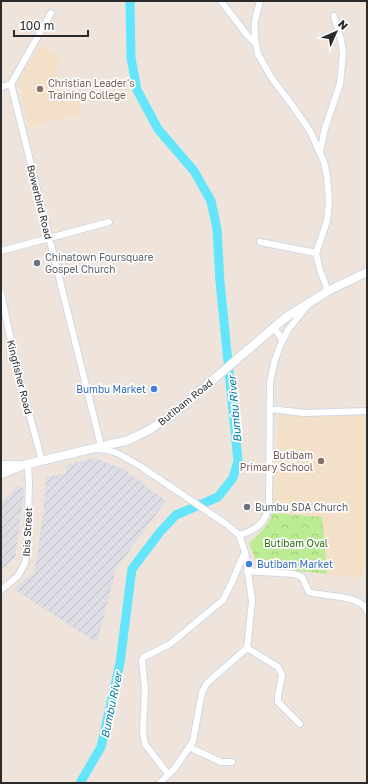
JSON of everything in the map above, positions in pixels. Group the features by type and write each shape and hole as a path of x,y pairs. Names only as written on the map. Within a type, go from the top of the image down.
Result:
{"main road":[{"name":"Butibam Road","path":"1,474 26,465 126,441 149,430 172,415 273,328 328,290 367,272"},
{"name":"Butibam Road","path":"1,465 26,465"}],"street":[{"path":"221,1 247,35 256,44"},
{"path":"260,1 254,28 258,54 271,77 310,131 324,162 329,201 327,221 316,253 320,270 328,290"},
{"path":"1,87 11,84 51,13"},
{"path":"320,153 325,128 340,84 343,53 334,16"},
{"name":"Bowerbird Road","path":"11,84 101,446"},
{"path":"1,251 48,237 109,222"},
{"path":"260,242 316,253"},
{"name":"Kingfisher Road","path":"1,293 16,365 42,461"},
{"path":"239,535 253,531 262,523 267,515 269,506 270,383 274,363 282,341 288,330 312,300"},
{"path":"273,328 279,334 282,341"},
{"path":"270,409 305,413 367,411"},
{"path":"90,449 108,450 119,454 140,466 226,524 239,535 245,552 252,601 247,648 207,683 202,692 197,723 192,741 174,768 160,783"},
{"name":"Ibis Street","path":"1,590 18,576 25,562 27,551 29,498 26,465"},
{"path":"168,774 145,744 143,732 145,688 142,660 144,657 170,644 223,600 245,552"},
{"path":"247,571 294,574 302,578 310,592 343,597 359,602 367,611"},
{"path":"247,648 278,667 282,675 278,702 300,724"},
{"path":"189,747 221,762 232,762"}],"shaded area":[{"name":"Christian Leader's Training College","path":"42,45 63,58 56,67 61,102 80,99 82,116 69,117 29,127 18,79"},
{"name":"Butibam Primary School","path":"279,414 367,415 367,563 361,578 269,568 255,559 249,543 258,535 271,519"},
{"path":"95,458 125,470 166,501 116,569 97,643 14,589 34,573 43,517 46,477 66,473 65,465"},
{"path":"16,486 21,486 24,491 15,558 1,569 1,501 10,495"}],"green space":[{"name":"Butibam Oval","path":"272,513 322,517 327,574 269,568 255,559 249,543 266,526"}],"waterway":[{"name":"Bumbu River","path":"80,783 101,747 120,663 132,569 160,532 176,515 218,497 233,478 238,461 220,282 217,229 211,201 194,171 158,129 137,90 131,58 130,1"}],"place":[{"name":"Christian Leader's Training College","path":"40,89"},
{"name":"Chinatown Foursquare Gospel Church","path":"37,263"},
{"name":"Bumbu Market","path":"154,389"},
{"name":"Butibam Primary School","path":"321,461"},
{"name":"Bumbu SDA Church","path":"247,507"},
{"name":"Butibam Market","path":"249,564"}]}
